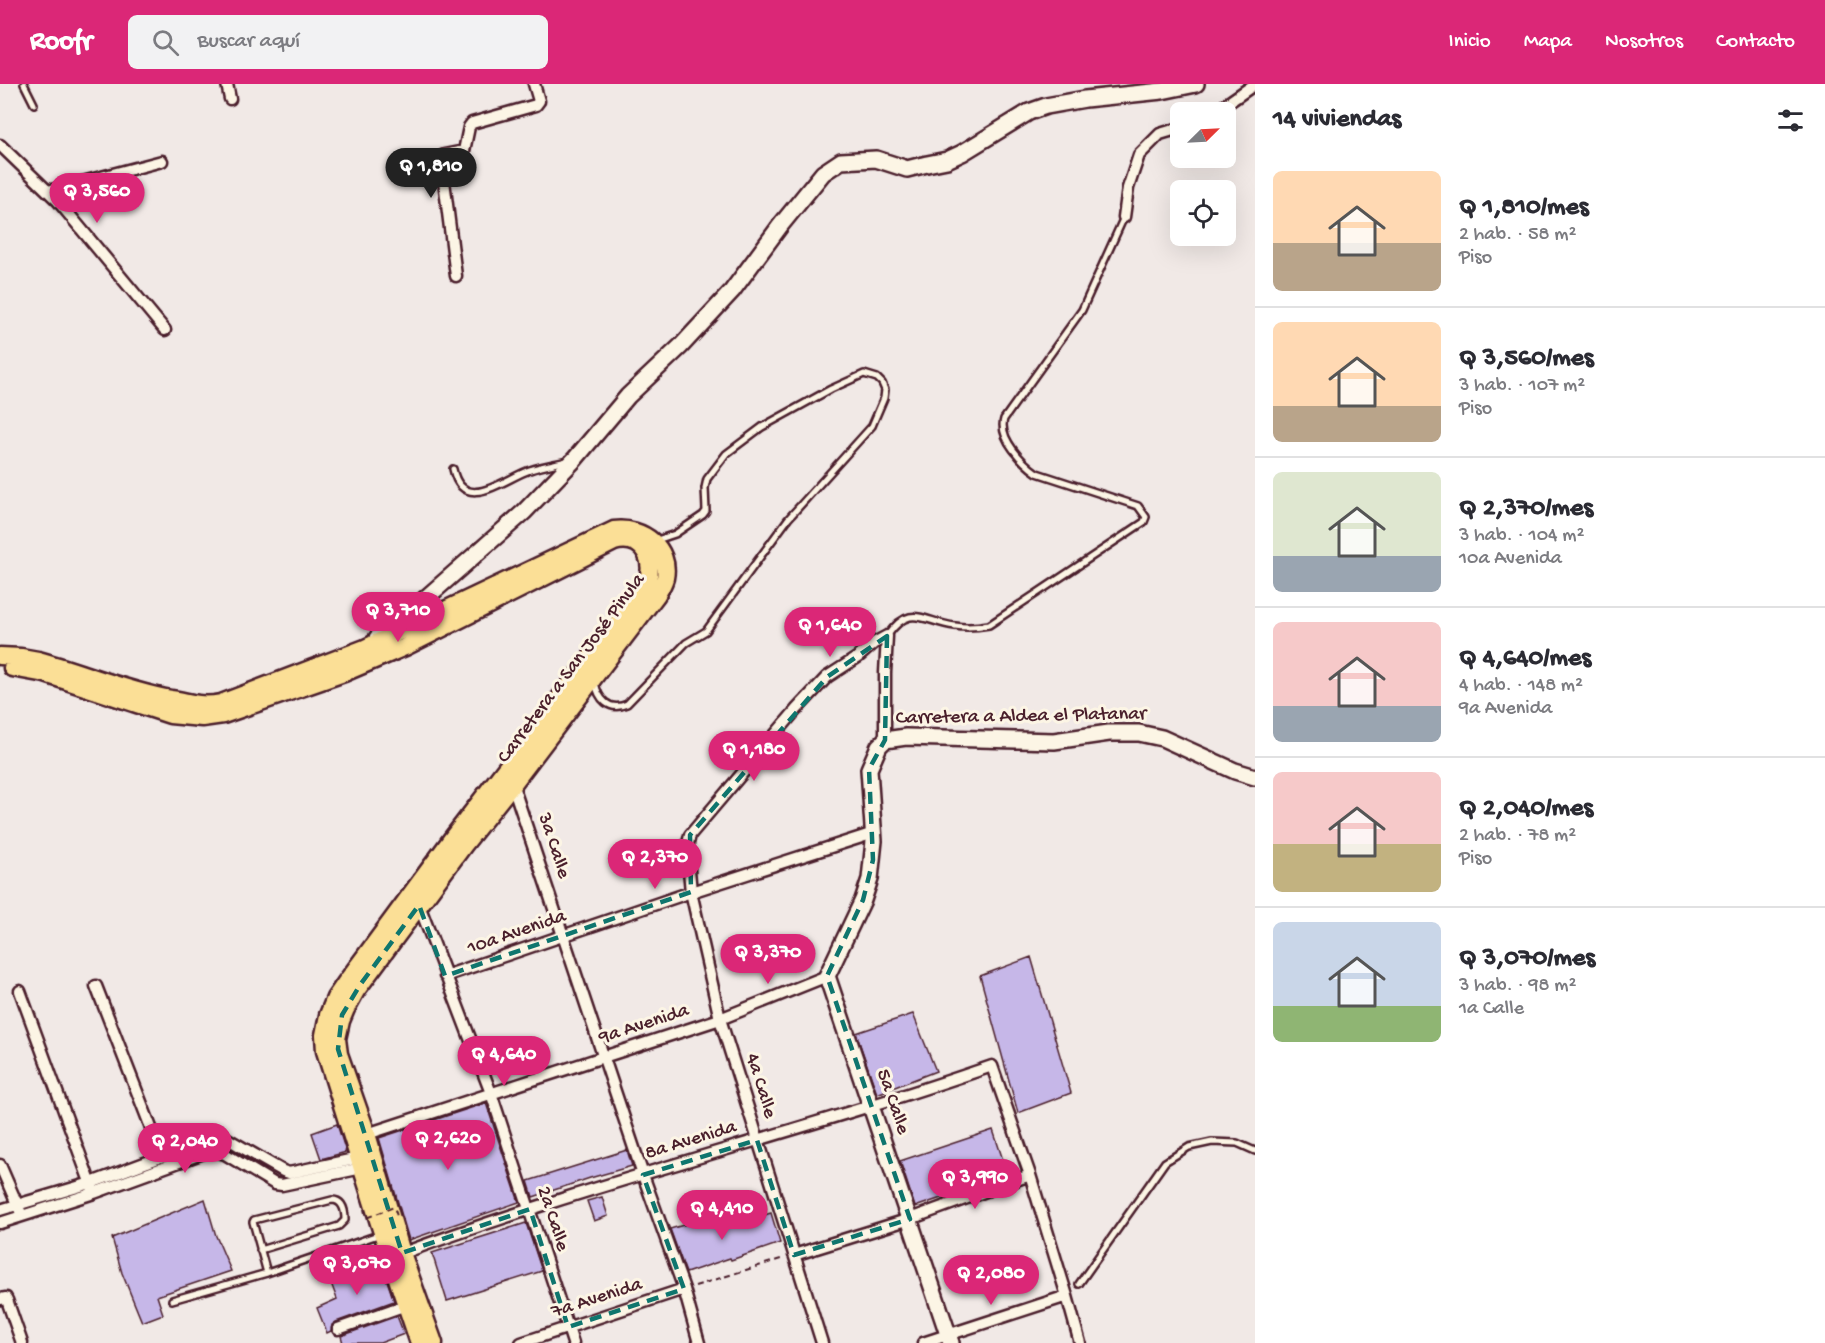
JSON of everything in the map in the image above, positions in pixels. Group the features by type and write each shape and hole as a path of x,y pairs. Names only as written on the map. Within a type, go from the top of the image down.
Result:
{"main road":[{"path":"0,656 38,660 148,694 202,706 221,703 365,648 614,530 634,531 653,541"},
{"name":"Carretera a San José Pinula","path":"0,667 45,674 170,715 202,717 223,715 344,674 614,542 621,540 636,544 644,551 650,563 650,571 644,588 510,776 464,845 360,985 344,1013 339,1028 338,1072"},
{"name":"Carretera a San José Pinula","path":"338,1072 325,1051 324,1035 328,1015 335,999 453,837 510,776 595,677 656,596 665,573 660,550 653,541"},
{"path":"338,1072 367,1134 396,1255 412,1302 419,1343"},
{"path":"338,1072 361,1163 382,1233 396,1255"},
{"path":"412,1302 434,1343"}],"street":[{"path":"227,84 230,99"},
{"path":"456,276 441,157 464,151 469,125 472,123 536,105 539,101 534,84"},
{"path":"365,648 410,612 524,512 575,459 628,396 681,346 732,291 823,173 841,161 876,159 907,169 962,153 1029,112 1046,106 1085,99 1162,91 1196,84"},
{"path":"1229,102 1255,84"},
{"path":"1124,217 1128,188 1139,155 1160,134 1170,131"},
{"path":"0,145 48,191 165,330"},
{"path":"48,191 162,161"},
{"path":"885,740 886,636"},
{"name":"4a Calle","path":"822,1343 720,1019 691,892 687,848 690,835 796,710 827,677 886,636"},
{"name":"Carretera a Aldea el Platanar","path":"827,976 863,900 873,860 874,833 870,769 879,746 885,740 906,737 1054,741 1109,734 1139,733 1162,738 1235,771 1255,777"},
{"name":"3a Calle","path":"510,776 684,1289 699,1343"},
{"name":"10a Avenida","path":"445,976 691,892 874,833"},
{"name":"2a Calle","path":"419,905 491,1094 573,1343"},
{"name":"9a Avenida","path":"367,1134 720,1019 827,976"},
{"name":"5a Calle","path":"827,976 950,1339"},
{"path":"96,986 162,1156"},
{"path":"21,991 92,1188"},
{"name":"8a Avenida","path":"396,1255 530,1209 872,1106 992,1066 1030,1174"},
{"path":"0,1223 23,1217 162,1156 217,1136 226,1138 289,1173 361,1163"},
{"path":"0,1210 92,1188 212,1150 225,1154 275,1184 282,1185 361,1163"},
{"path":"0,1165 23,1217"},
{"path":"794,1255 910,1219 1030,1174 1068,1296 1080,1343"},
{"name":"7a Avenida","path":"521,1343 684,1289"},
{"path":"923,1343 950,1339 1068,1296"},
{"path":"3,1298 22,1343"},
{"path":"338,1329 412,1302"}],"lane":[{"path":"24,84 34,104"},
{"path":"886,636 896,623 910,616 954,626 988,625 1144,522 1146,517 1138,506 1037,473 1006,441 1002,430 1004,419 1082,310 1124,217"},
{"path":"595,677 597,693 604,702 621,707 627,704 686,643 706,631 788,519 872,426 884,398 885,390 882,383 877,378 864,374 762,427 726,454 707,479 706,511 703,515 675,534 653,541"},
{"path":"453,469 455,479 465,490 476,492 491,488 530,470 575,459"},
{"path":"1079,1284 1165,1162 1189,1147 1212,1142 1237,1143 1255,1151"},
{"path":"260,1250 339,1226 345,1220 344,1210 337,1200 332,1200 255,1220 253,1222 260,1250 267,1273"},
{"path":"172,1300 267,1273 382,1233"}],"path":[{"path":"364,1209 366,1218 394,1207 397,1216"},
{"path":"684,1289 794,1255"}],"highlighted area":[{"path":"887,636 885,740 869,769 873,860 863,900 827,976 910,1219 794,1255 757,1140 643,1175 684,1289 568,1327 530,1209 402,1253 338,1049 342,1015 360,985 419,905 445,976 691,892 690,835 827,677"}],"building":[{"path":"1031,957 1071,1093 1018,1113 980,976"},
{"path":"913,1014 936,1071 877,1094 856,1033"},
{"path":"486,1103 519,1202 409,1240 379,1138"},
{"path":"337,1124 346,1152 321,1159 312,1133"},
{"path":"993,1130 1008,1175 915,1207 900,1161"},
{"path":"627,1150 632,1166 533,1197 528,1181"},
{"path":"602,1197 608,1216 594,1221 587,1201"},
{"path":"205,1199 216,1236 231,1271 157,1296 163,1314 142,1322 122,1273 112,1238"},
{"path":"771,1213 780,1243 686,1273 670,1229 714,1216 718,1229"},
{"path":"526,1223 542,1271 447,1301 432,1253"},
{"path":"381,1263 394,1301 336,1322 332,1325 331,1331 327,1333 317,1308 337,1299 331,1283"},
{"path":"397,1316 404,1334 380,1343 343,1343 341,1336"}]}
